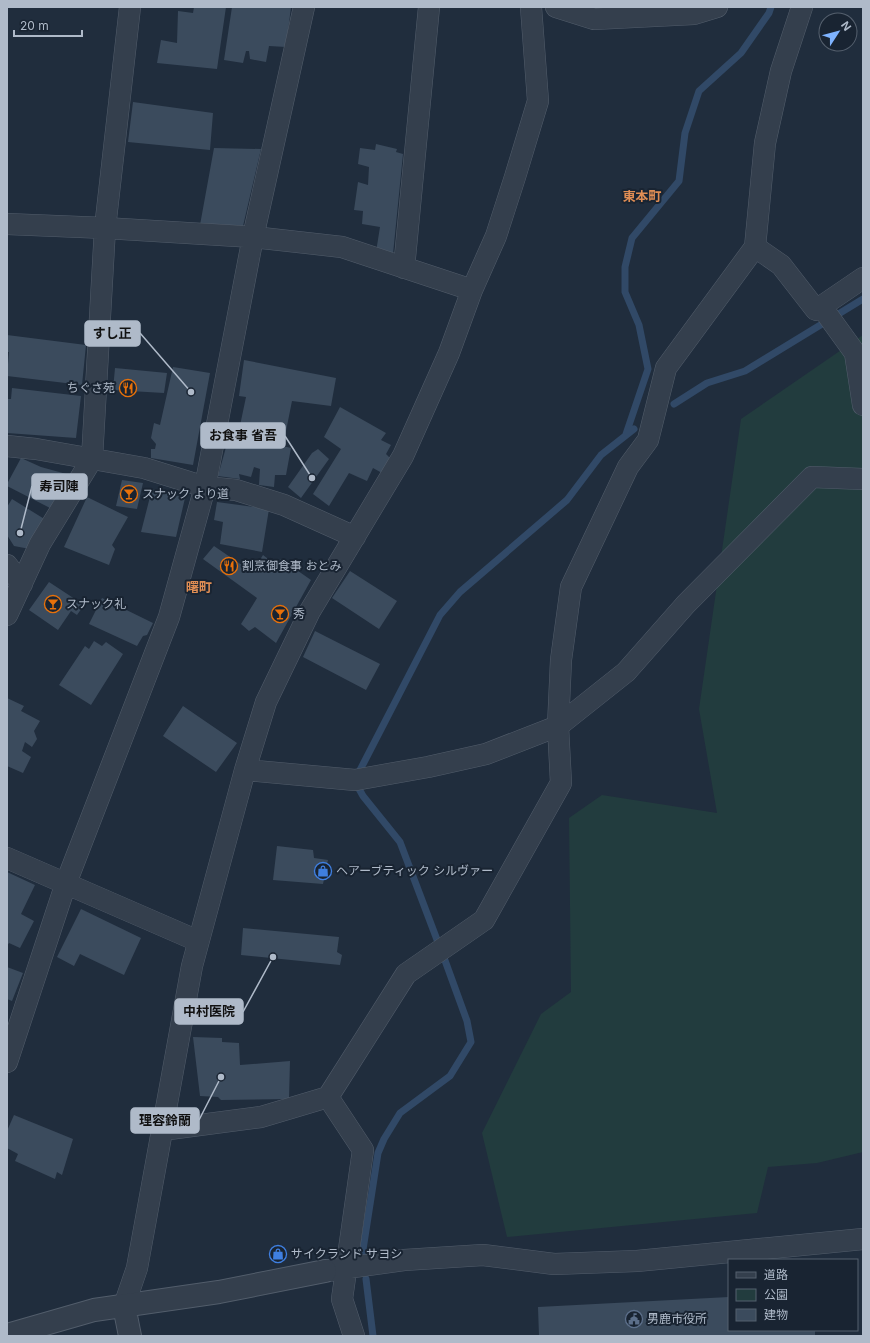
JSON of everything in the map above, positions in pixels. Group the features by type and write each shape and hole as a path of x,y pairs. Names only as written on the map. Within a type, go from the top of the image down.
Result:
{"street":[{"path":"7,615 40,544 92,459 105,228 130,7"},
{"path":"7,1062 66,883 169,617 205,487 253,237 304,7"},
{"path":"404,268 429,7"},
{"path":"130,1336 124,1306 137,1268 198,941 245,770 266,702 310,611 404,456 449,353 472,290 496,236 538,100 532,7"},
{"path":"556,7 594,18 694,14 717,7"},
{"path":"162,1130 261,1117 328,1097 406,974 484,920 561,783 558,726 561,660 571,587 628,467 648,440 666,368 755,247 765,144 781,71 802,7"},
{"path":"7,224 253,237 342,247 472,290"},
{"path":"755,247 782,265 816,310 863,278"},
{"path":"821,306 856,353 863,405"},
{"path":"7,446 36,449 144,468 205,487 236,490 284,505 354,537"},
{"path":"245,770 354,780 428,767 486,754 558,726 626,672 686,604 812,477 863,479"},
{"path":"7,565 22,584"},
{"path":"7,858 198,941"},
{"path":"328,1097 363,1150 342,1299 354,1336"},
{"path":"7,1336 94,1310 219,1292 325,1271 404,1260 483,1255 554,1264 637,1261 863,1239"}],"green space":[{"path":"863,335 863,1152 817,1163 768,1167 757,1213 507,1237 482,1133 541,1014 571,992 569,818 602,795 717,813 699,709 741,419"}],"building":[{"path":"194,7 226,7 217,69 157,63 161,40 177,43 178,11 193,13"},
{"path":"232,7 291,7 286,47 269,46 266,62 250,59 249,51 246,51 243,63 224,60"},
{"path":"133,102 213,113 210,150 128,142"},
{"path":"376,144 397,149 396,152 403,154 393,254 376,252 380,227 362,224 363,211 354,210 358,182 368,185 369,167 358,164 360,148 375,150"},
{"path":"214,148 261,149 243,226 200,225"},
{"path":"7,335 86,345 82,385 7,376 9,352 7,352"},
{"path":"244,360 336,378 331,406 292,401 283,446 291,448 286,475 275,475 274,487 259,485 260,469 254,467 251,477 239,474 240,479 218,476 228,440 243,443 244,438 274,444 238,435 246,397 239,396"},
{"path":"173,367 210,373 193,465 151,458 151,449 155,449 156,444 151,438 154,423 160,425"},
{"path":"115,368 167,373 164,393 113,390"},
{"path":"12,388 81,396 76,438 7,433 7,399 11,399"},
{"path":"340,407 386,433 381,440 391,445 386,454 390,458 382,473 373,468 367,481 349,473 329,506 313,494 341,449 324,437"},
{"path":"318,449 329,459 301,498 288,487 312,453"},
{"path":"21,458 41,467 70,475 52,509 7,486"},
{"path":"122,480 143,483 137,509 116,506"},
{"path":"152,489 185,498 176,537 141,532"},
{"path":"87,497 128,517 112,545 115,549 109,565 64,547"},
{"path":"12,499 46,520 30,549 14,546 7,535 7,507"},
{"path":"217,502 269,509 262,552 220,544 223,522 214,520"},
{"path":"214,546 252,572 263,555 276,565 281,559 311,580 276,643 255,627 249,631 241,624 257,598 203,559"},
{"path":"350,571 397,601 379,629 332,598"},
{"path":"49,582 84,605 77,615 71,611 58,630 29,610"},
{"path":"102,598 153,623 147,635 143,636 137,646 89,624"},
{"path":"315,631 380,664 366,690 303,657"},
{"path":"94,641 102,646 106,642 123,654 91,705 59,685 85,646 89,649"},
{"path":"7,698 24,706 21,711 40,721 34,731 37,739 32,747 25,742 22,751 31,757 23,773 7,766"},
{"path":"183,706 237,743 216,772 163,736"},
{"path":"277,846 313,850 314,858 328,860 323,884 273,880"},
{"path":"7,872 35,885 21,914 34,921 20,948 9,943 7,946"},
{"path":"81,909 141,938 124,975 80,954 74,966 57,957"},
{"path":"243,928 339,937 337,952 342,955 340,965 241,955"},
{"path":"7,967 23,973 12,1001 7,999"},
{"path":"193,1037 222,1038 222,1042 239,1043 240,1065 290,1061 289,1099 221,1100 218,1097 200,1096"},
{"path":"14,1115 73,1139 62,1175 57,1172 55,1179 15,1161 18,1154 7,1148 7,1131"},
{"name":"男鹿市役所","path":"728,1297 728,1331 815,1331 815,1336 539,1336 538,1307"}],"waterway":[{"path":"626,434 648,369 639,325 625,292 625,267 632,238 679,181 685,133 699,91 741,53 769,13 771,7"},
{"path":"674,404 707,383 745,371 863,299"},
{"path":"359,772 440,615 460,592 567,500 601,455 634,429"},
{"path":"358,787 363,796 400,842 439,945"},
{"path":"362,1256 378,1153 384,1139 400,1113 450,1076 471,1042 467,1021 443,955"},
{"path":"366,1279 373,1336"}],"place":[{"name":"ちぐさ苑","path":"128,388"},
{"name":"すし正","path":"191,392"},
{"name":"お食事 省吾","path":"312,478"},
{"name":"スナック より道","path":"129,494"},
{"name":"寿司陣","path":"20,533"},
{"name":"割烹御食事 おとみ","path":"229,566"},
{"name":"スナック礼","path":"53,604"},
{"name":"秀","path":"280,614"},
{"name":"ヘアーブティック シルヴァー","path":"323,871"},
{"name":"中村医院","path":"273,957"},
{"name":"理容鈴蘭","path":"221,1077"},
{"name":"サイクランド サヨシ","path":"278,1254"},
{"name":"男鹿市役所","path":"634,1319"}],"district":[{"name":"東本町","path":"642,196"},
{"name":"曙町","path":"199,587"}]}
